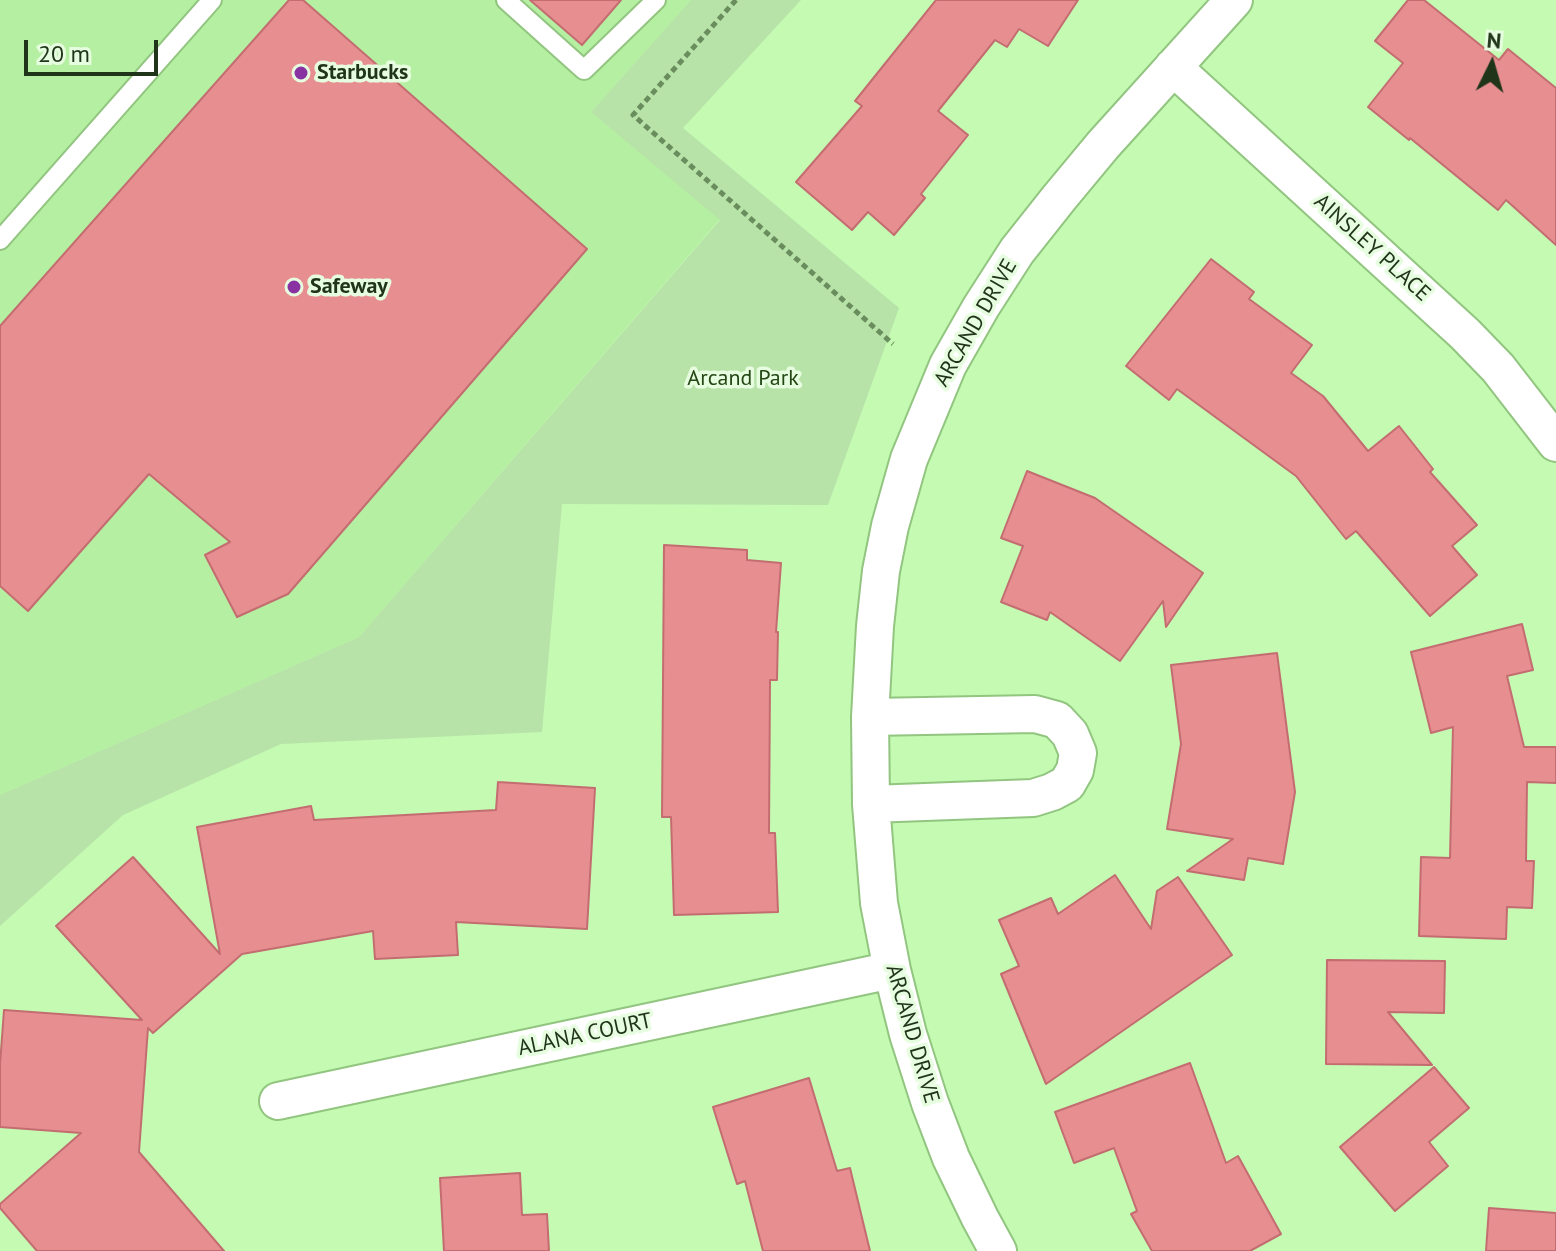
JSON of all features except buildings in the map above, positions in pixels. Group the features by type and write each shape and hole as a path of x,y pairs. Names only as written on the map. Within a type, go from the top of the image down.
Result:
{"street":[{"name":"ARCAND DRIVE","path":"998,1251 951,1158 930,1103 908,1034 879,903 871,804 870,717 881,571 909,459 948,365 981,307 1017,251 1094,156 1234,0"},
{"name":"AINSLEY PLACE","path":"1173,67 1465,334 1516,390 1556,443"},
{"path":"870,717 1035,714 1057,720 1070,734 1078,753 1075,770 1067,784 1033,798 871,804"},
{"name":"ALANA COURT","path":"278,1101 892,970"}],"lane":[{"path":"0,240 212,0"},
{"path":"506,0 584,70 656,0"}],"path":[{"path":"736,0 633,115 893,344"}],"shaded area":[{"path":"0,0 691,0 591,112 720,219 359,637 0,795"}],"green space":[{"name":"Arcand Park","path":"691,0 801,0 683,128 899,308 828,505 562,504 542,732 281,744 123,815 0,926 0,795 359,637 720,220 591,112"}],"place":[{"name":"Starbucks","path":"301,73"},
{"name":"Safeway","path":"294,287"}]}
